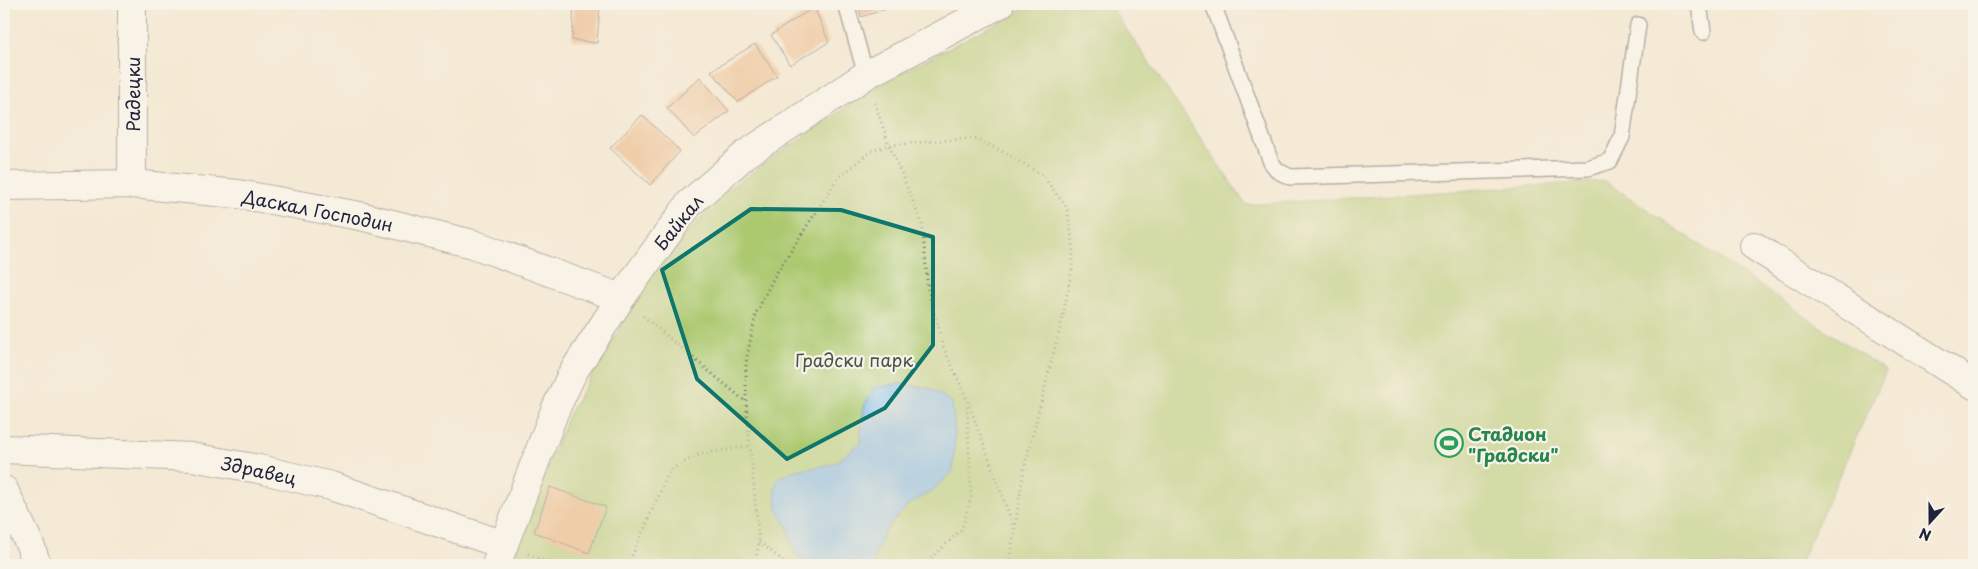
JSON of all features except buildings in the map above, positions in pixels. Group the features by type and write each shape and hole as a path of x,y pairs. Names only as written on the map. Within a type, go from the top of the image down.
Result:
{"street":[{"name":"Радецки","path":"132,4 132,184"},
{"name":"Байкал","path":"500,555 555,410 573,372 621,298 690,203 746,154 866,75 1000,4"},
{"name":"Даскал Господин","path":"4,186 132,184 238,194 360,216 473,244 621,298"},
{"path":"1754,246 1974,385"},
{"name":"Здравец","path":"4,448 192,457 259,469 331,486 392,505 500,555"},
{"path":"4,490 30,545 37,565"}],"lane":[{"path":"846,4 866,75"},
{"path":"1213,4 1271,162 1278,171 1290,177 1588,168 1610,161 1622,137 1638,25"},
{"path":"1699,4 1703,32"}],"path":[{"path":"866,75 889,145 922,223 928,289 944,349 967,399 1014,526"},
{"path":"755,565 759,542 746,402 746,362 756,313 774,277 838,178 871,152 889,145 974,138 1006,153 1042,175 1067,208 1073,245 1072,269 1064,316 1024,469 1009,565"},
{"path":"621,298 746,402"},
{"path":"924,565 962,529 971,497 967,399"},
{"path":"628,565 670,470 700,454 750,446"},
{"path":"759,542 788,565"}],"highlighted area":[{"path":"751,209 841,210 933,237 933,345 885,408 787,459 697,379 662,270"}],"green space":[{"name":"Градски парк","path":"1033,4 1109,4 1246,205 1605,181 1886,371 1799,565 509,565 568,415 651,276 722,193 881,83"}],"water":[{"path":"899,384 929,388 952,402 955,435 953,471 932,491 907,506 884,532 873,560 876,565 804,565 791,545 788,528 777,509 775,488 778,479 795,470 835,463 860,443 864,406 874,388"}],"place":[{"name":"Стадион \"Градски\"","path":"1449,443"}]}
